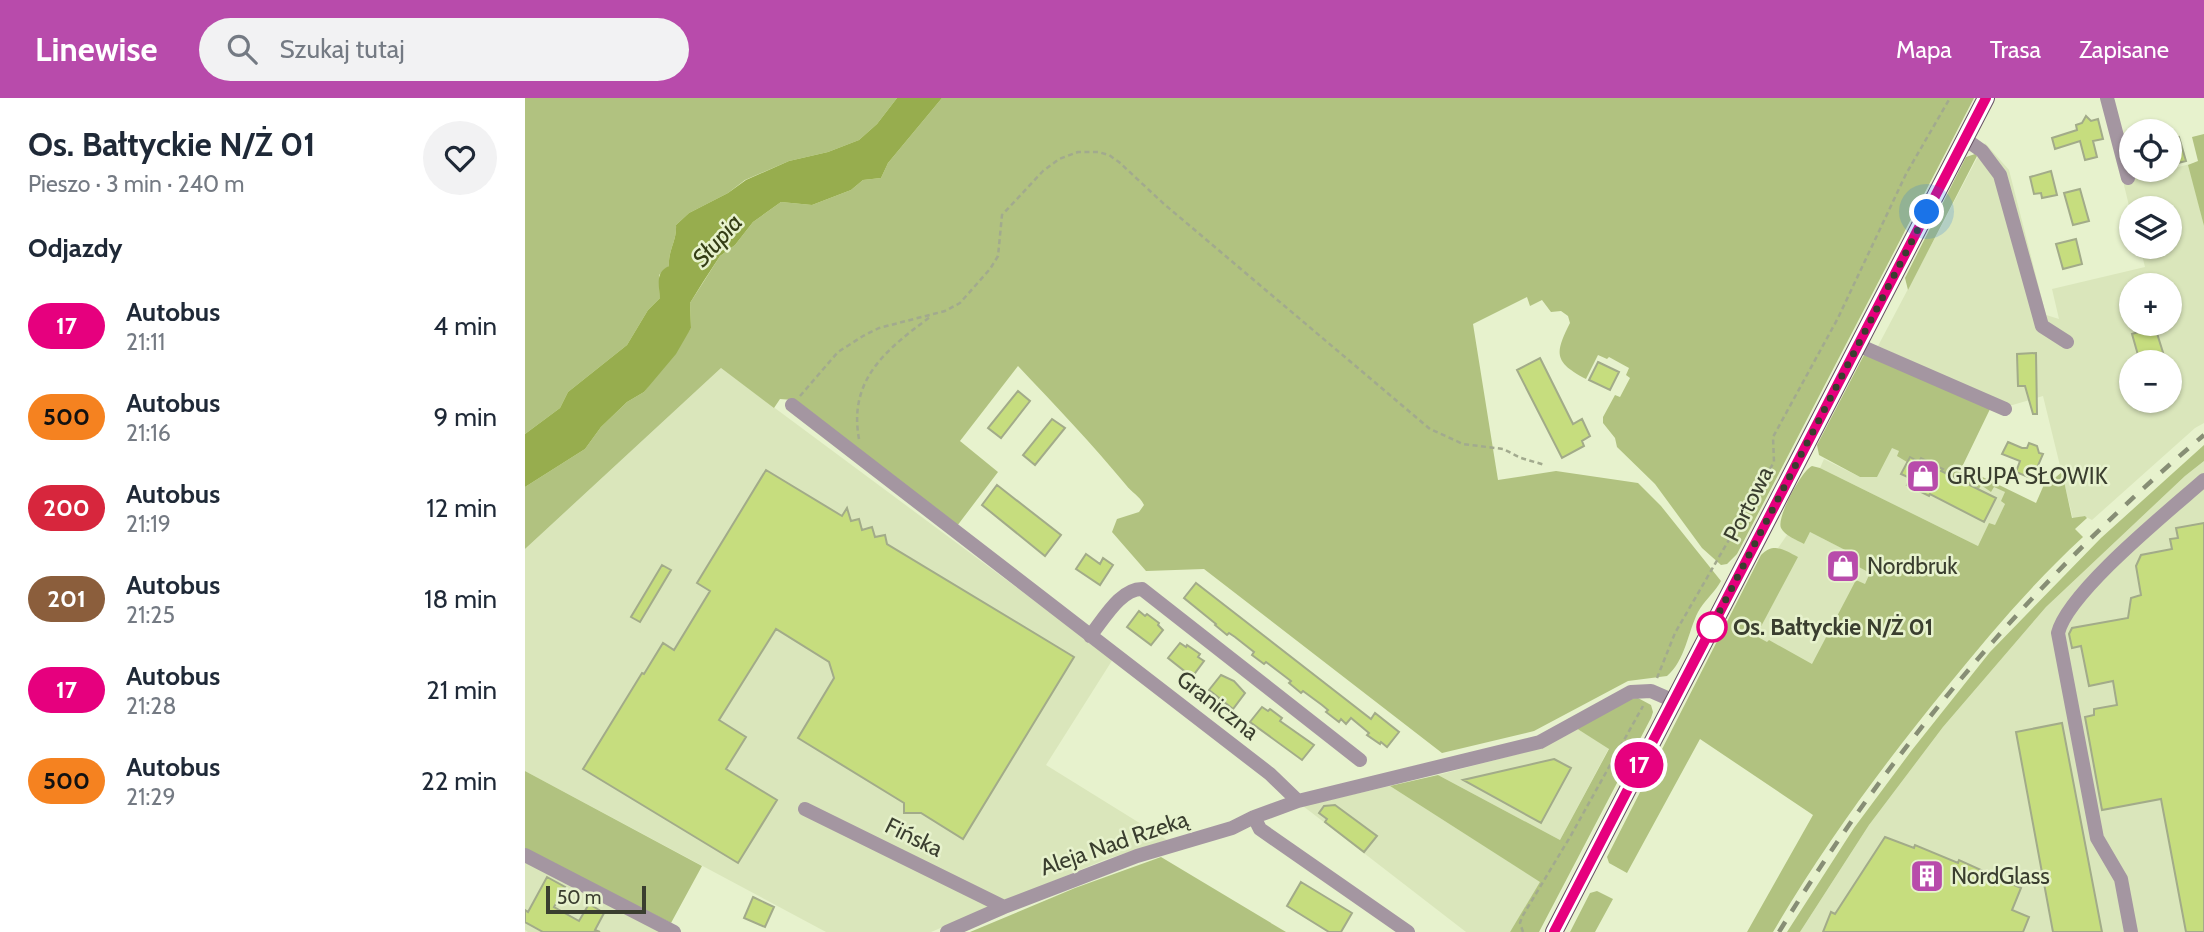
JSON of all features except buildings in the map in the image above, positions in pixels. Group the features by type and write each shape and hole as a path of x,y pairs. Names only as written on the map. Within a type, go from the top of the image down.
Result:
{"main road":[{"name":"Portowa","path":"1554,932 1986,98"}],"street":[{"path":"2107,98 2119,146"},
{"path":"1965,139 1982,150 2000,175 2042,326 2067,342"},
{"path":"1858,345 2005,409"},
{"name":"Graniczna","path":"792,405 1270,774 1298,802"},
{"path":"2131,932 2121,879 2097,838 2058,633 2067,613 2116,558 2204,480"},
{"path":"1090,636 1124,595 1142,589 1360,760"},
{"path":"1298,802 1529,746 1555,735 1631,692 1650,691 1674,701"},
{"name":"Aleja Nad Rzeką","path":"947,932 1004,906 1137,856 1232,828 1254,817 1298,802"},
{"name":"Fińska","path":"804,809 1004,906"},
{"path":"1254,817 1260,829 1408,932"},
{"path":"525,855 674,932"}],"path":[{"path":"1523,932 1520,923 1522,917 1570,837 1650,691 1675,633 1774,462 1773,437 1838,318 1906,174 1950,98"},
{"path":"862,460 857,429 865,380 881,359 899,340 933,315 960,303 990,269 998,256 1002,215 1043,171 1071,153 1098,152 1119,162 1164,204 1430,429 1463,444 1503,449 1545,465"},
{"path":"792,405 838,352 863,336 911,319 933,315"}],"shaded area":[{"path":"525,98 897,98 877,124 859,140 828,152 789,161 745,180 728,193 689,213 676,225 669,266 659,275 660,298 648,310 627,345 568,392 560,408 525,434"},
{"path":"942,98 1974,98 1737,554 1727,564 1721,565 1702,548 1655,484 1617,447 1615,438 1603,423 1603,417 1615,395 1620,397 1630,378 1626,375 1629,368 1609,357 1607,359 1598,355 1586,379 1567,367 1562,362 1560,349 1570,323 1568,316 1561,311 1551,312 1542,300 1530,306 1527,297 1473,324 1498,480 1556,471 1638,483 1661,506 1721,581 1698,612 1682,654 1667,676 1628,681 1534,731 1442,753 1204,569 1146,571 1112,532 1117,519 1139,512 1144,505 1018,366 960,441 998,472 957,526 793,400 780,399 774,408 721,368 525,549 525,487 585,449 601,427 627,402 644,392 691,328 690,303 720,256 735,245 753,222 781,202 812,205 851,190 863,180 881,178 888,163"},
{"path":"2204,134 2204,226 2188,165 2198,161 2192,137"},
{"path":"1985,143 2009,170 2046,315 2059,319 2052,289 2119,273 2119,336 2182,336 2182,273 2120,273 2145,267 2143,259 2182,259 2182,196 2127,196 2123,182 2182,182 2182,166 2198,162 2189,166 2204,226 2204,423 2195,428 2092,520 2084,516 2073,519 2043,396 2009,406 1878,346"},
{"path":"1975,154 1977,156 1908,290 1905,278 1966,157"},
{"path":"1864,355 1991,407 1962,467 2036,503 2046,480 2062,472 2072,518 2087,518 2075,529 2083,537 1995,629 1900,746 1855,806 1773,932 1747,932 1813,815 1700,739 1627,873 1609,863 1607,857 1761,555 1775,548 1798,557 1756,636 1767,642 1769,640 1812,664 1856,580 1865,584 1870,573 1844,559 1847,551 1810,532 1804,544 1783,531 1780,523 1782,515 1796,485 1812,466 1820,468 1978,546 1989,523 1995,525 2005,504 2001,501 2005,492 1994,487 1991,492 1981,485 1979,489 1921,458 1919,462 1910,457 1907,462 1897,456 1899,451 1892,448 1877,477 1860,477 1819,455 1817,445"},
{"path":"721,368 1113,659 1046,765 1167,840 1104,860 931,932 826,932 525,771 525,549"},
{"path":"2204,445 2204,461 2046,607 1943,727 1869,825 1800,932 1787,932 1854,828 1990,652 2101,538"},
{"path":"1892,447 1910,457 1921,458 1979,489 1981,485 1994,486 2005,492 2005,504 1995,526 1989,524 1978,546 1820,468 1824,459 1860,477"},
{"path":"2204,461 2204,932 1800,932 1869,825 1943,727 2046,607"},
{"name":"Nordbruk","path":"1810,532 1881,568 1823,678 1753,642 1797,557 1778,548 1787,535 1804,544"},
{"path":"1638,698 1651,705 1651,718 1539,932 1510,932 1540,882 1390,786 1438,775 1560,840 1609,749 1576,728 1623,700"},
{"path":"1576,728 1609,748 1560,840 1438,775 1541,748"},
{"path":"525,771 702,866 671,923 525,850"},
{"path":"1390,786 1541,882 1510,932 1466,932 1303,806"},
{"path":"1161,857 1286,932 970,932 1075,888"},
{"path":"525,860 663,932 528,932 525,930"},
{"path":"1597,891 1613,899 1595,932 1570,932 1590,893"}],"water":[{"name":"Słupia","path":"897,98 942,98 888,163 881,178 863,180 851,190 812,205 781,202 753,222 735,245 720,256 703,282 690,303 691,328 676,354 644,392 627,402 601,427 585,449 525,487 525,434 560,408 568,392 627,345 648,310 660,298 660,275 669,266 676,225 689,213 728,193 746,180 789,161 828,152 859,140 877,124"}],"railway":[{"path":"1779,932 1870,795 1972,666 2083,546 2142,489 2204,435"}],"bus line":[{"name":"17","path":"1554,932 1986,98"}],"place":[{"name":"GRUPA SŁOWIK","path":"1923,476"},
{"name":"Nordbruk","path":"1843,566"},
{"name":"Os. Bałtyckie N/Ż 01","path":"1712,627"},
{"name":"NordGlass","path":"1927,876"}],"route":[{"path":"1712,627 1710,630 1927,212"}]}
